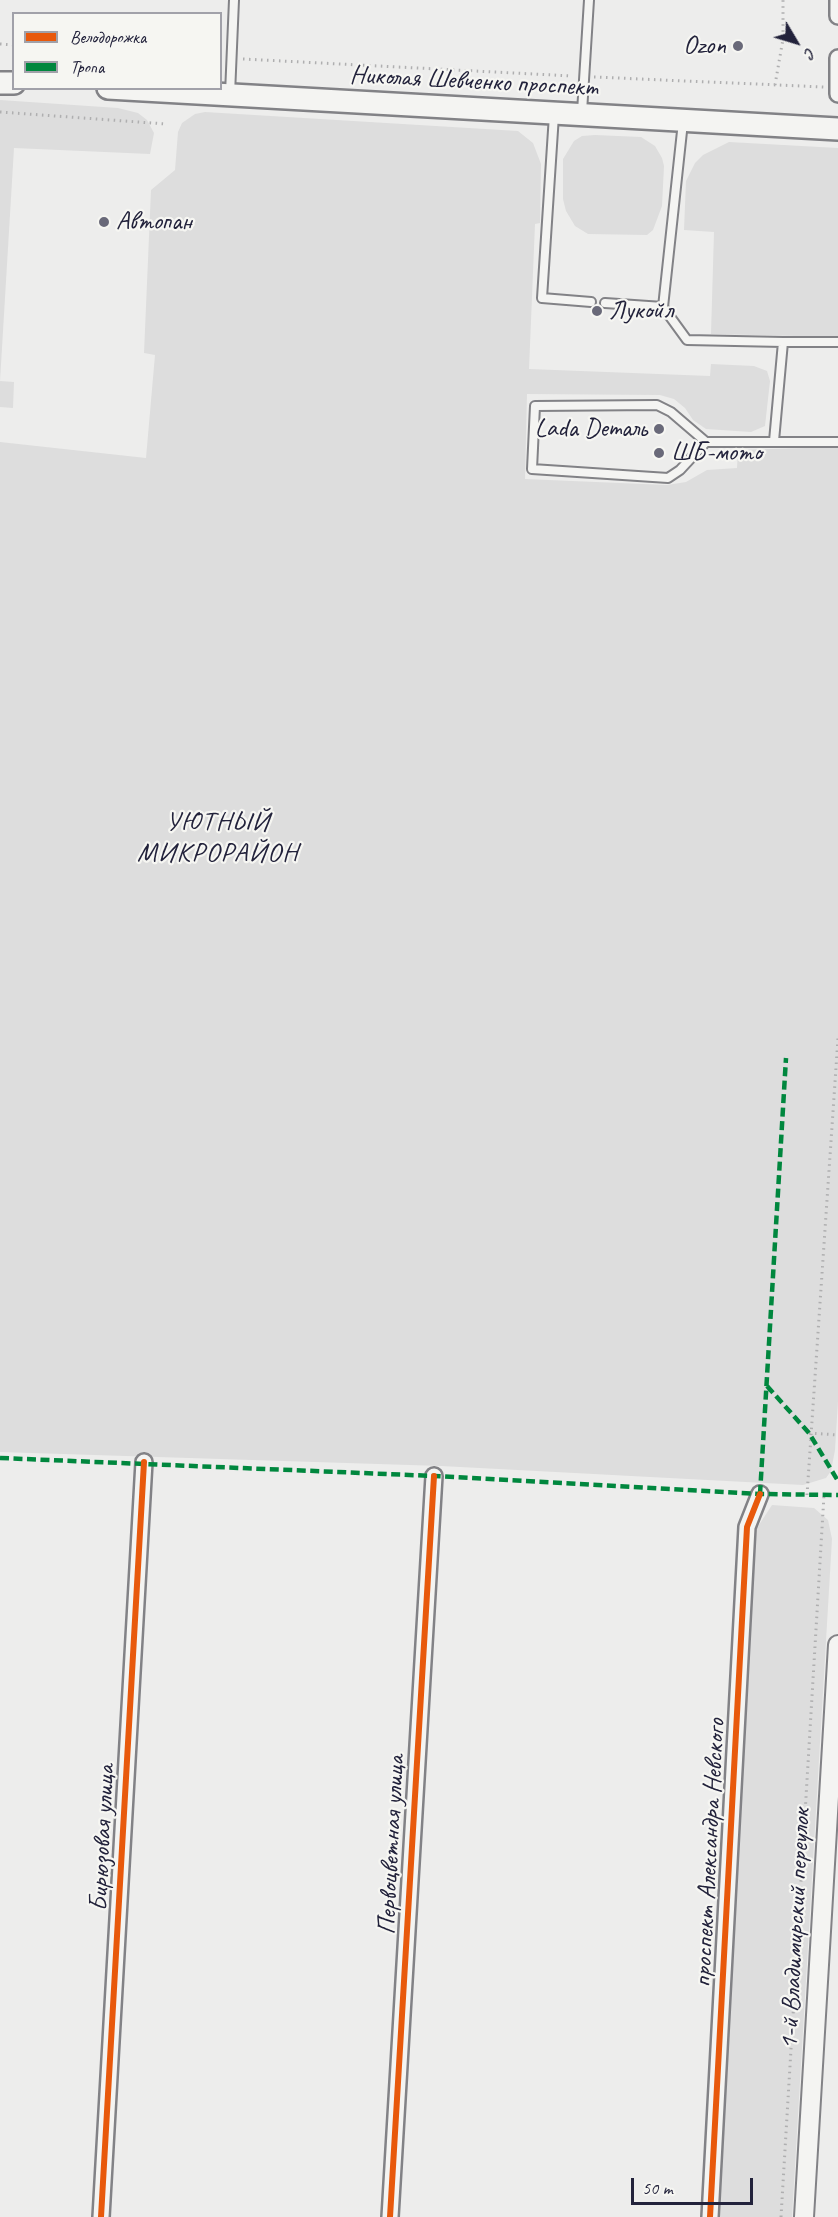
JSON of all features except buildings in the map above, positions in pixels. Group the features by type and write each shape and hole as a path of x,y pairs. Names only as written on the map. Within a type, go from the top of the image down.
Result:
{"main road":[{"name":"Николая Шевченко проспект","path":"143,90 838,129"}],"street":[{"path":"838,0 838,16"},
{"path":"838,58 838,94"},
{"name":"Бирюзовая улица","path":"100,2217 144,1462"},
{"name":"Первоцветная улица","path":"390,2217 434,1476"},
{"name":"проспект Александра Невского","path":"710,2217 747,1527 760,1494"},
{"name":"1-й Владимирский переулок","path":"804,2217 838,1645"}],"lane":[{"path":"230,95 234,0"},
{"path":"582,115 589,0"},
{"path":"554,114 542,298 591,302"},
{"path":"683,121 663,307 687,340 838,342"},
{"path":"605,303 663,307"},
{"path":"774,441 783,342"},
{"path":"706,442 680,471 668,478 532,469 536,406 657,405 672,412 706,442 838,442"}],"path":[{"path":"775,85 783,39 783,0"},
{"path":"232,58 837,88"},
{"path":"0,112 166,124"},
{"path":"807,1495 809,1433 838,1038"},
{"path":"809,1433 838,1435"},
{"path":"781,2217 824,1495"}],"shaded area":[{"path":"0,100 118,108 138,113 147,120 154,133 150,154 14,148 0,381"},
{"path":"205,112 518,131 533,143 541,164 540,223 535,224 529,369 710,376 711,364 754,366 767,371 770,381 765,426 751,432 706,429 693,420 685,408 674,399 660,395 527,394 525,479 667,485 686,482 707,470 737,468 738,450 838,447 838,1401 835,1450 831,1471 826,1478 803,1485 441,1466 0,1452 0,442 146,458 155,355 144,353 151,190 175,170 178,132 182,123 195,114"},
{"path":"582,136 641,137 655,146 662,158 664,166 662,206 653,230 647,235 588,234 575,226 566,211 563,199 563,159 574,141"},
{"path":"729,142 838,148 838,337 711,334 714,232 684,230 686,181 695,163 703,155"},
{"path":"0,381 14,382 13,408 0,407"},
{"path":"772,1505 814,1508 828,1520 832,1539 792,2217 718,2217 753,1534"}],"marked path":[{"path":"760,1494 786,1058"},
{"path":"767,1386 809,1433 838,1481"},
{"path":"0,1458 434,1476 760,1494 838,1495"}],"cycle path":[{"path":"101,2217 144,1462"},
{"path":"390,2217 434,1476"},
{"path":"710,2217 747,1527 760,1494"}],"place":[{"name":"Ozon","path":"738,46"},
{"name":"Автопан","path":"104,222"},
{"name":"Лукойл","path":"597,311"},
{"name":"Lada Dеталь","path":"659,429"},
{"name":"ШБ-мото","path":"659,453"}],"district":[{"name":"УЮТНЫЙ МИКРОРАЙОН","path":"218,838"}]}
